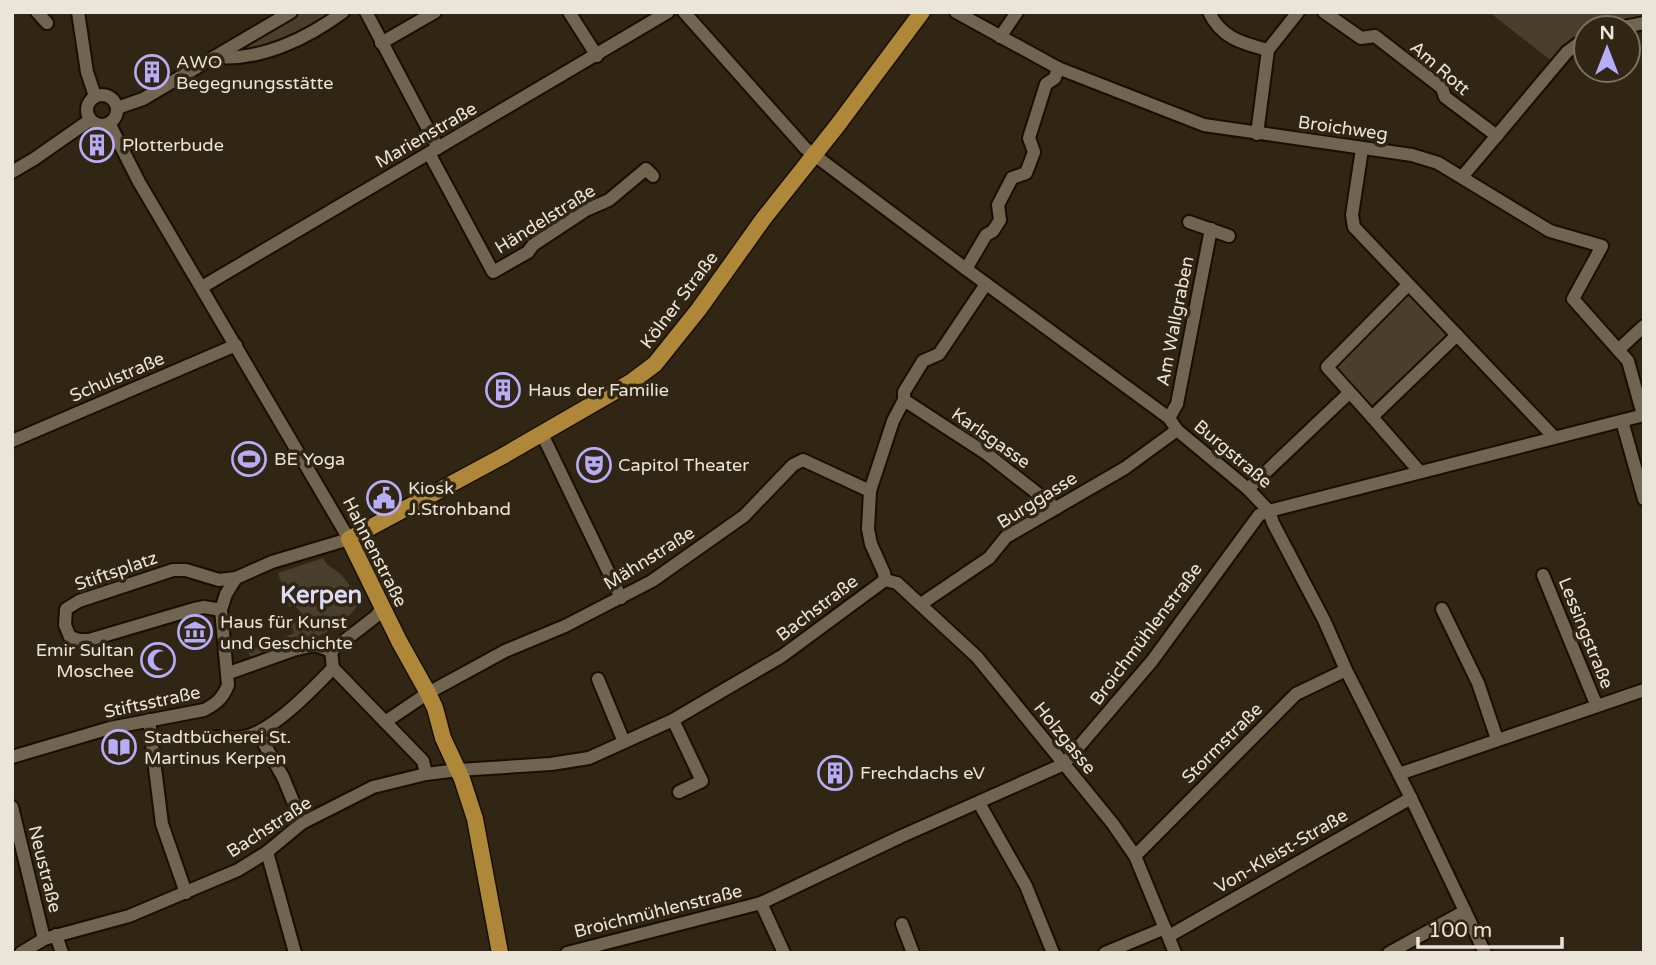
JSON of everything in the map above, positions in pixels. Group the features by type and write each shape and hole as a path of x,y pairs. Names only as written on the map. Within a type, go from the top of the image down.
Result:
{"main road":[{"name":"Kölner Straße","path":"349,539 542,434 631,382 655,364 922,12"},
{"name":"Hahnenstraße","path":"349,539 436,709 443,738 458,770 475,819 500,953"}],"street":[{"path":"37,12 47,23"},
{"path":"78,12 87,72 95,96"},
{"path":"117,108 143,99 291,12"},
{"path":"217,57 247,57 299,39 343,12"},
{"path":"366,12 433,150"},
{"path":"381,43 435,12"},
{"path":"569,12 597,56"},
{"name":"Marienstraße","path":"202,287 668,12"},
{"name":"Burgstraße","path":"684,12 805,148 986,285 1169,418 1177,430 1269,510 1273,523 1324,620 1485,953"},
{"name":"Broichweg","path":"956,12 1058,68 1204,125 1412,155 1438,163 1550,231 1602,246 1573,299 1628,361 1643,415"},
{"path":"1000,37 1017,12"},
{"path":"1209,12 1216,26 1233,38 1268,50"},
{"path":"1257,134 1268,50 1298,12"},
{"name":"Am Rott","path":"1324,12 1361,38 1375,36 1441,88 1445,97 1497,136"},
{"path":"1462,177 1572,48"},
{"path":"966,269 986,234 993,231 1000,220 998,205 1012,178 1027,173 1034,152 1029,138 1046,84 1055,78 1058,68"},
{"path":"90,120 101,125 109,124 116,117 117,108 109,96 95,96"},
{"path":"90,120 87,106 95,96"},
{"path":"12,172 90,120"},
{"name":"Hahnenstraße","path":"109,124 139,182 349,539"},
{"path":"1362,149 1352,215 1354,227 1554,438"},
{"name":"Händelstraße","path":"433,150 494,272 528,252 533,244 609,200 646,169 653,176"},
{"path":"1189,222 1229,236"},
{"name":"Am Wallgraben","path":"1169,418 1177,404 1211,229"},
{"name":"Bachstraße","path":"21,953 50,937 129,916 238,870 267,852 302,823 373,787 426,774 551,764 589,758 673,720 782,656 885,580 868,529 870,491 893,421 904,400 904,392 923,360 939,354 986,285"},
{"path":"1408,285 1327,368 1419,471"},
{"path":"1618,350 1644,326"},
{"path":"1372,417 1457,335"},
{"name":"Schulstraße","path":"12,440 236,345"},
{"path":"1248,489 1349,393"},
{"name":"Karlsgasse","path":"904,400 987,454 1056,508"},
{"name":"Broichmühlenstraße","path":"567,953 761,903 1064,764 1152,661 1259,515 1269,510 1643,415"},
{"path":"1622,421 1644,499"},
{"name":"Burggasse","path":"921,604 989,558 1006,537 1125,468 1177,430"},
{"path":"542,434 621,598"},
{"name":"Mähnstraße","path":"385,722 428,693 505,652 565,626 652,581 744,516 793,465 803,460 870,491"},
{"path":"331,651 315,645 229,673 221,610 226,594 236,578 272,562 349,539"},
{"name":"Stiftsplatz","path":"221,610 204,607 194,609 89,640 70,636 64,617 66,609 79,601 173,570 186,570 219,580 236,578"},
{"name":"Lessingstraße","path":"1544,575 1596,704"},
{"name":"Holzgasse","path":"885,580 897,583 977,657 1113,824 1135,856 1175,953"},
{"path":"331,651 383,608"},
{"path":"1442,609 1478,683 1497,739"},
{"path":"331,651 333,668 423,761 426,774"},
{"path":"215,737 243,737 258,733 309,693 333,668"},
{"name":"Stormstraße","path":"1135,856 1296,694 1346,670"},
{"name":"Stiftsstraße","path":"13,756 80,736 204,710 213,706 226,690 229,673"},
{"path":"598,679 624,742"},
{"name":"Lessingstraße","path":"1399,774 1596,704 1644,690"},
{"path":"149,720 162,824 186,893"},
{"path":"673,720 702,781 679,792"},
{"path":"258,733 283,777 302,823"},
{"name":"Von-Kleist-Straße","path":"1105,953 1167,932 1411,798"},
{"path":"979,803 1026,886 1053,953"},
{"name":"Neustraße","path":"12,807 50,937 62,953"},
{"path":"267,852 295,953"},
{"path":"761,903 784,953"},
{"path":"1389,953 1465,911"},
{"path":"902,924 913,953"}],"shaded area":[{"path":"300,12 336,12 307,29 261,49 235,51"},
{"path":"1489,12 1644,12 1642,15 1572,14 1572,38 1553,62"},
{"path":"1405,286 1450,332 1371,406 1330,360"},
{"path":"323,558 345,579 359,602 351,614 340,624 311,639 251,659 247,648 257,648 294,633 289,619 298,616 300,611 294,605 289,607 278,573"}],"place":[{"name":"AWO Begegnungsstätte","path":"152,72"},
{"name":"Plotterbude","path":"97,145"},
{"name":"Haus der Familie","path":"503,390"},
{"name":"BE Yoga","path":"249,459"},
{"name":"Capitol Theater","path":"594,465"},
{"name":"Kiosk J.Strohband","path":"384,498"},
{"name":"Haus für Kunst und Geschichte","path":"195,632"},
{"name":"Emir Sultan Moschee","path":"158,660"},
{"name":"Stadtbücherei St. Martinus Kerpen","path":"119,747"},
{"name":"Frechdachs eV","path":"835,773"}],"district":[{"name":"Kerpen","path":"321,595"}]}
